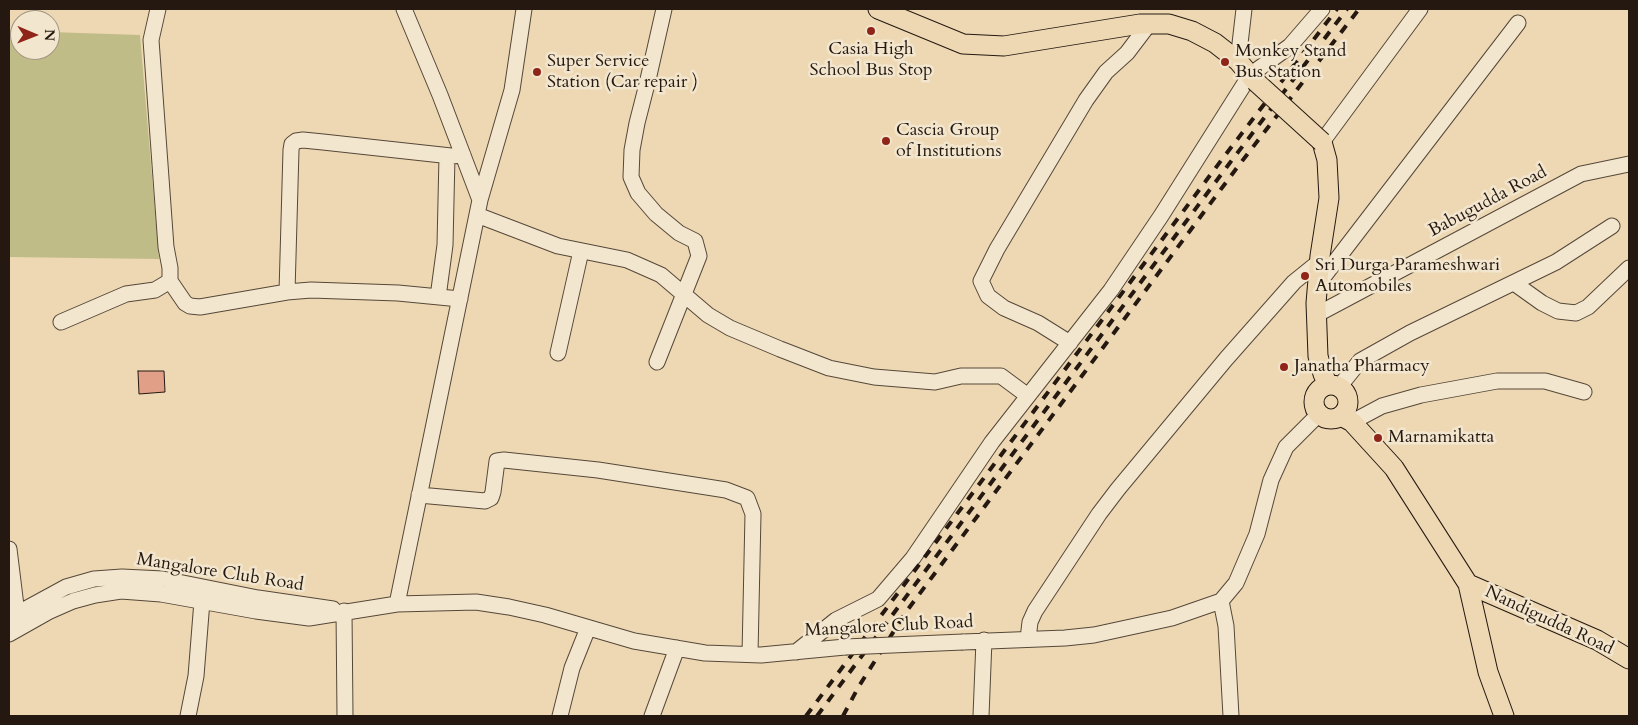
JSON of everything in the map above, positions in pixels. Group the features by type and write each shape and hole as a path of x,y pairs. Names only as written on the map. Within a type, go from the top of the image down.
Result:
{"main road":[{"path":"878,9 963,44 979,45 1004,46 1093,31 1149,24 1169,24 1192,31 1215,43 1238,61 1252,78 1322,142 1327,160 1330,198 1318,284 1316,316 1318,356 1322,374 1334,386 1344,390 1348,403 1346,419"},
{"path":"1334,386 1322,387 1316,395 1315,407 1319,414 1330,418 1346,419 1394,468 1468,584 1488,672 1504,716"},
{"name":"Nandigudda Road","path":"1468,584 1597,640 1629,658"}],"street":[{"path":"154,9 158,9 151,40 166,247 170,268 170,281 185,303 190,306 200,307 287,292 311,290 360,291 460,299"},
{"path":"404,9 463,155 479,208 558,246 627,260 661,274 708,315 730,328 829,368 874,377 935,382 961,376 1001,376 1028,396"},
{"path":"397,604 479,208 512,90 524,9"},
{"path":"657,362 699,256 695,241 678,233 656,214 638,194 631,177 635,132 664,9"},
{"path":"1238,61 1244,9"},
{"path":"796,652 836,620 878,599 913,558 992,442 1111,290 1252,78 1290,46 1322,9"},
{"path":"1322,142 1420,9"},
{"path":"1318,284 1518,23"},
{"path":"1070,343 1038,323 1004,308 988,296 982,280 997,249 1086,100 1106,72 1127,53 1149,24"},
{"path":"287,292 292,144 303,140 447,156 463,155"},
{"path":"438,297 445,245 447,156"},
{"name":"Babugudda Road","path":"1316,316 1581,174 1629,164"},
{"path":"1334,386 1360,362 1410,333 1556,262 1612,226"},
{"path":"558,353 581,251"},
{"path":"1028,639 1030,622 1035,611 1118,489 1244,338 1294,282 1320,261"},
{"path":"1514,283 1542,303 1558,311 1576,314 1588,307 1629,268"},
{"path":"61,322 126,294 155,290 170,281"},
{"path":"1346,419 1421,395 1497,382 1545,381 1584,392"},
{"path":"1231,716 1226,626 1221,602 1236,583 1257,534 1271,480 1286,447 1319,414"},
{"path":"419,495 485,501 491,498 493,492 497,462 504,460 598,470 707,486 726,490 747,498 753,514 750,654"},
{"path":"9,550 13,616"},
{"name":"Mangalore Club Road","path":"13,616 66,587 94,579 122,577 163,579 258,598 344,611"},
{"name":"Mangalore Club Road","path":"9,634 48,612 73,601 121,591 161,594 309,618 397,604 476,602 545,615 634,641 705,653 750,654 845,647 1094,635 1172,618 1221,602"},
{"path":"188,716 196,676 202,601"},
{"path":"344,611 345,716"},
{"path":"560,716 572,668 588,628"},
{"path":"981,716 984,640"},
{"path":"652,716 677,648"}],"shaded area":[{"path":"9,30 10,60 60,60 60,32 140,35 159,259 9,257"}],"building":[{"path":"138,371 164,371 165,392 139,394"}],"railway":[{"path":"806,716 1223,158 1337,9"},
{"path":"817,716 1347,9"},
{"path":"843,716 859,686 906,612 1236,169 1359,9"}],"place":[{"name":"Casia High School Bus Stop","path":"871,31"},
{"name":"Monkey Stand Bus Station","path":"1225,62"},
{"name":"Super Service Station (Car repair )","path":"537,72"},
{"name":"Cascia Group of Institutions","path":"886,141"},
{"name":"Sri Durga Parameshwari Automobiles","path":"1305,276"},
{"name":"Janatha Pharmacy","path":"1284,367"},
{"name":"Marnamikatta","path":"1378,438"}]}
